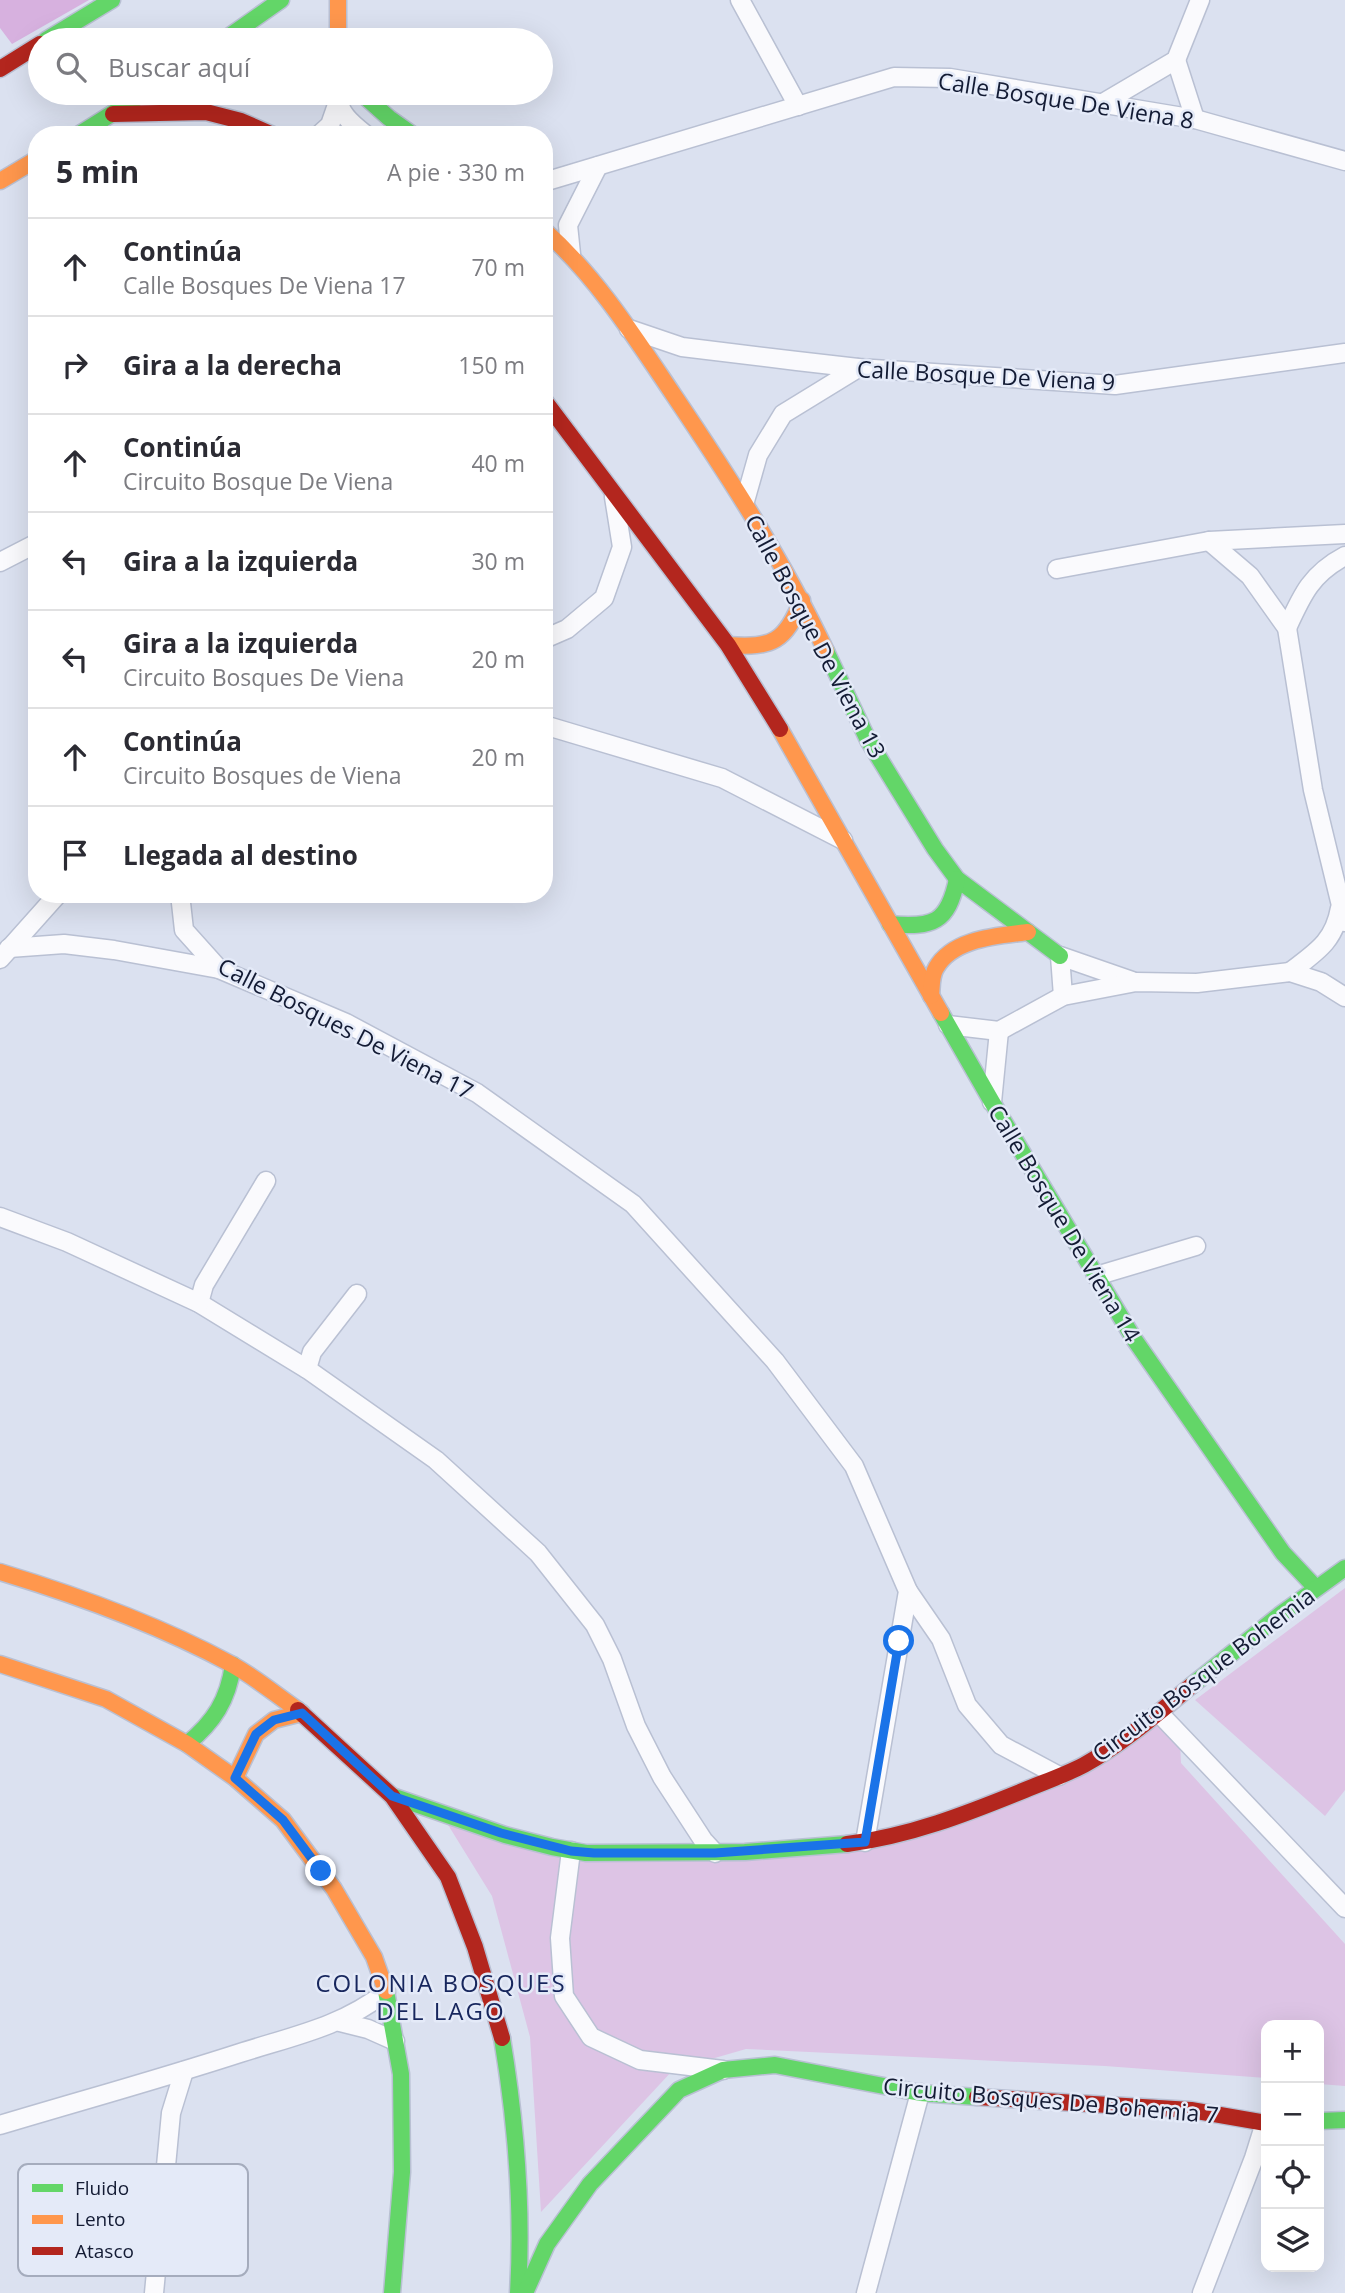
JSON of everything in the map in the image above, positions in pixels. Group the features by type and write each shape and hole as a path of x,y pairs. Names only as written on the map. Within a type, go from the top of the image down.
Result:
{"street":[{"path":"66,28 112,0"},
{"path":"241,28 281,0"},
{"path":"338,0 338,28"},
{"path":"740,0 798,106"},
{"path":"1103,103 1175,60 1200,0"},
{"path":"0,69 28,52"},
{"path":"1175,60 1195,119"},
{"name":"Calle Bosque De Viena 8","path":"553,178 894,77 950,78 1195,119 1345,161"},
{"path":"93,126 127,105"},
{"path":"329,126 335,105"},
{"path":"340,105 346,119 355,126"},
{"path":"374,105 400,126"},
{"path":"113,114 205,112 252,126"},
{"path":"0,161 17,171"},
{"path":"0,181 28,164"},
{"path":"571,254 568,225 598,166"},
{"name":"Calle Bosque De Viena 13","path":"553,238 571,254 629,329 745,501 802,600 868,740 935,849 957,878 1060,956 1136,982"},
{"name":"Calle Bosque De Viena 9","path":"629,329 682,347 858,368 1115,385 1345,353"},
{"path":"745,501 758,456 783,414 858,368"},
{"path":"553,412 728,645 788,742 843,840"},
{"path":"553,635 566,629 604,598 622,547 613,490"},
{"path":"1056,569 1209,541 1345,534"},
{"path":"1209,541 1250,576 1287,628 1313,790 1342,915 1327,942 1290,972"},
{"path":"0,562 28,548"},
{"path":"1287,628 1303,593 1318,574 1345,556"},
{"path":"728,645 748,647 774,643 792,627 802,600"},
{"path":"553,728 722,778 843,840"},
{"name":"Calle Bosque De Viena 14","path":"843,840 992,1102 1134,1339 1283,1553 1315,1587"},
{"path":"890,924 918,926 934,920 950,906 957,878"},
{"path":"5,954 50,903"},
{"name":"Calle Bosques De Viena 17","path":"181,903 184,930 219,969 346,1023 477,1093 633,1205 775,1360 853,1466 908,1591 941,1639 967,1705 1001,1745 1059,1776"},
{"path":"931,996 936,969 951,953 977,940 1028,932"},
{"path":"5,954 64,944 219,969"},
{"path":"1060,956 1063,996"},
{"path":"948,1025 999,1031 1063,996 1136,982 1197,983 1290,972 1321,982 1345,997"},
{"path":"992,1102 999,1031"},
{"path":"199,1303 204,1285 266,1181"},
{"path":"0,1217 67,1242 199,1303 307,1369 436,1460 538,1553 595,1625 612,1659 636,1726 662,1777 703,1840 715,1853"},
{"path":"1097,1276 1196,1246"},
{"path":"307,1369 312,1352 357,1294"},
{"name":"Circuito Bosque Bohemia","path":"392,1796 501,1833 571,1851 715,1853 865,1842 974,1812 1090,1761 1158,1713 1315,1587 1345,1567"},
{"path":"0,1572 54,1588 155,1628 233,1665 302,1713 392,1796 448,1877 475,1947 501,2029 513,2104 521,2241 518,2293"},
{"path":"865,1842 908,1591"},
{"path":"0,1664 106,1699 187,1744 235,1778 283,1820 334,1889 373,1957 386,1992 401,2074 402,2172 392,2293"},
{"path":"187,1744 206,1729 223,1708 230,1689 233,1665"},
{"path":"235,1778 256,1734 274,1720 302,1713"},
{"path":"1158,1713 1345,1908"},
{"path":"571,1851 560,1938 564,1996 591,2037 640,2060 723,2070"},
{"path":"0,2125 340,2022 364,2009 386,1992"},
{"path":"340,2022 368,2029 395,2041"},
{"name":"Circuito Bosques De Bohemia 7","path":"526,2293 547,2244 590,2184 679,2090 723,2070 775,2065 920,2093 1191,2110 1261,2122"},
{"path":"166,2164 171,2113 184,2071"},
{"path":"866,2293 920,2093"},
{"path":"1324,2121 1345,2120"},
{"path":"1202,2293 1261,2138"}],"shaded area":[{"path":"0,0 89,0 40,28 28,28 28,35 12,44 0,28"},
{"path":"1345,1588 1345,1790 1325,1816 1195,1700"},
{"path":"1158,1725 1180,1741 1181,1763 1345,1944 1345,2086 1324,2084 1324,2020 1261,2020 1261,2078 1105,2066 746,2049 673,2070 541,2212 530,2037 492,1896 437,1807 569,1856 926,1834"}],"traffic: fast":[{"path":"66,28 112,0"},
{"path":"241,28 281,0"},
{"path":"92,126 126,105"},
{"path":"374,105 400,126"},
{"path":"826,651 868,740 935,849 957,879 1060,956"},
{"path":"890,924 917,925 936,920 949,905 957,879"},
{"path":"941,1013 1134,1339 1283,1553 1315,1587"},
{"path":"1191,1686 1281,1614 1345,1568"},
{"path":"187,1744 205,1727 218,1709 228,1689 233,1665"},
{"path":"392,1796 505,1835 586,1853 745,1852 847,1844"},
{"path":"386,1991 401,2074 402,2172 392,2293"},
{"path":"502,2038 517,2165 520,2229 518,2293"},
{"path":"525,2293 547,2244 590,2184 679,2090 723,2070 775,2065 920,2093 977,2097"},
{"path":"1324,2121 1345,2120"}],"traffic: slow":[{"path":"338,0 338,28"},
{"path":"0,181 28,164"},
{"path":"553,239 581,267 613,307 694,425 773,552 826,651"},
{"path":"728,645 756,645 776,639 790,625 802,600"},
{"path":"780,729 941,1013"},
{"path":"931,996 934,971 953,950 977,940 1028,932"},
{"path":"0,1572 89,1601 176,1637 240,1669 298,1710"},
{"path":"0,1664 106,1699 187,1744 235,1778 283,1820 334,1889 374,1957 386,1991"},
{"path":"235,1778 256,1734 274,1720 302,1713"}],"traffic: jam":[{"path":"0,69 28,52"},
{"path":"113,114 206,112 252,126"},
{"path":"553,412 728,645 780,729"},
{"path":"847,1844 893,1836 937,1823 1069,1772 1126,1738 1191,1686"},
{"path":"298,1710 392,1796 448,1877 475,1947 502,2038"},
{"path":"977,2097 1191,2110 1261,2122"}],"district":[{"name":"COLONIA BOSQUES DEL LAGO","path":"441,1996"}],"route":[{"path":"321,1871 283,1820 235,1778 243,1756 256,1734 274,1720 302,1713 392,1796 501,1833 571,1851 715,1853 865,1842 899,1641"}]}
